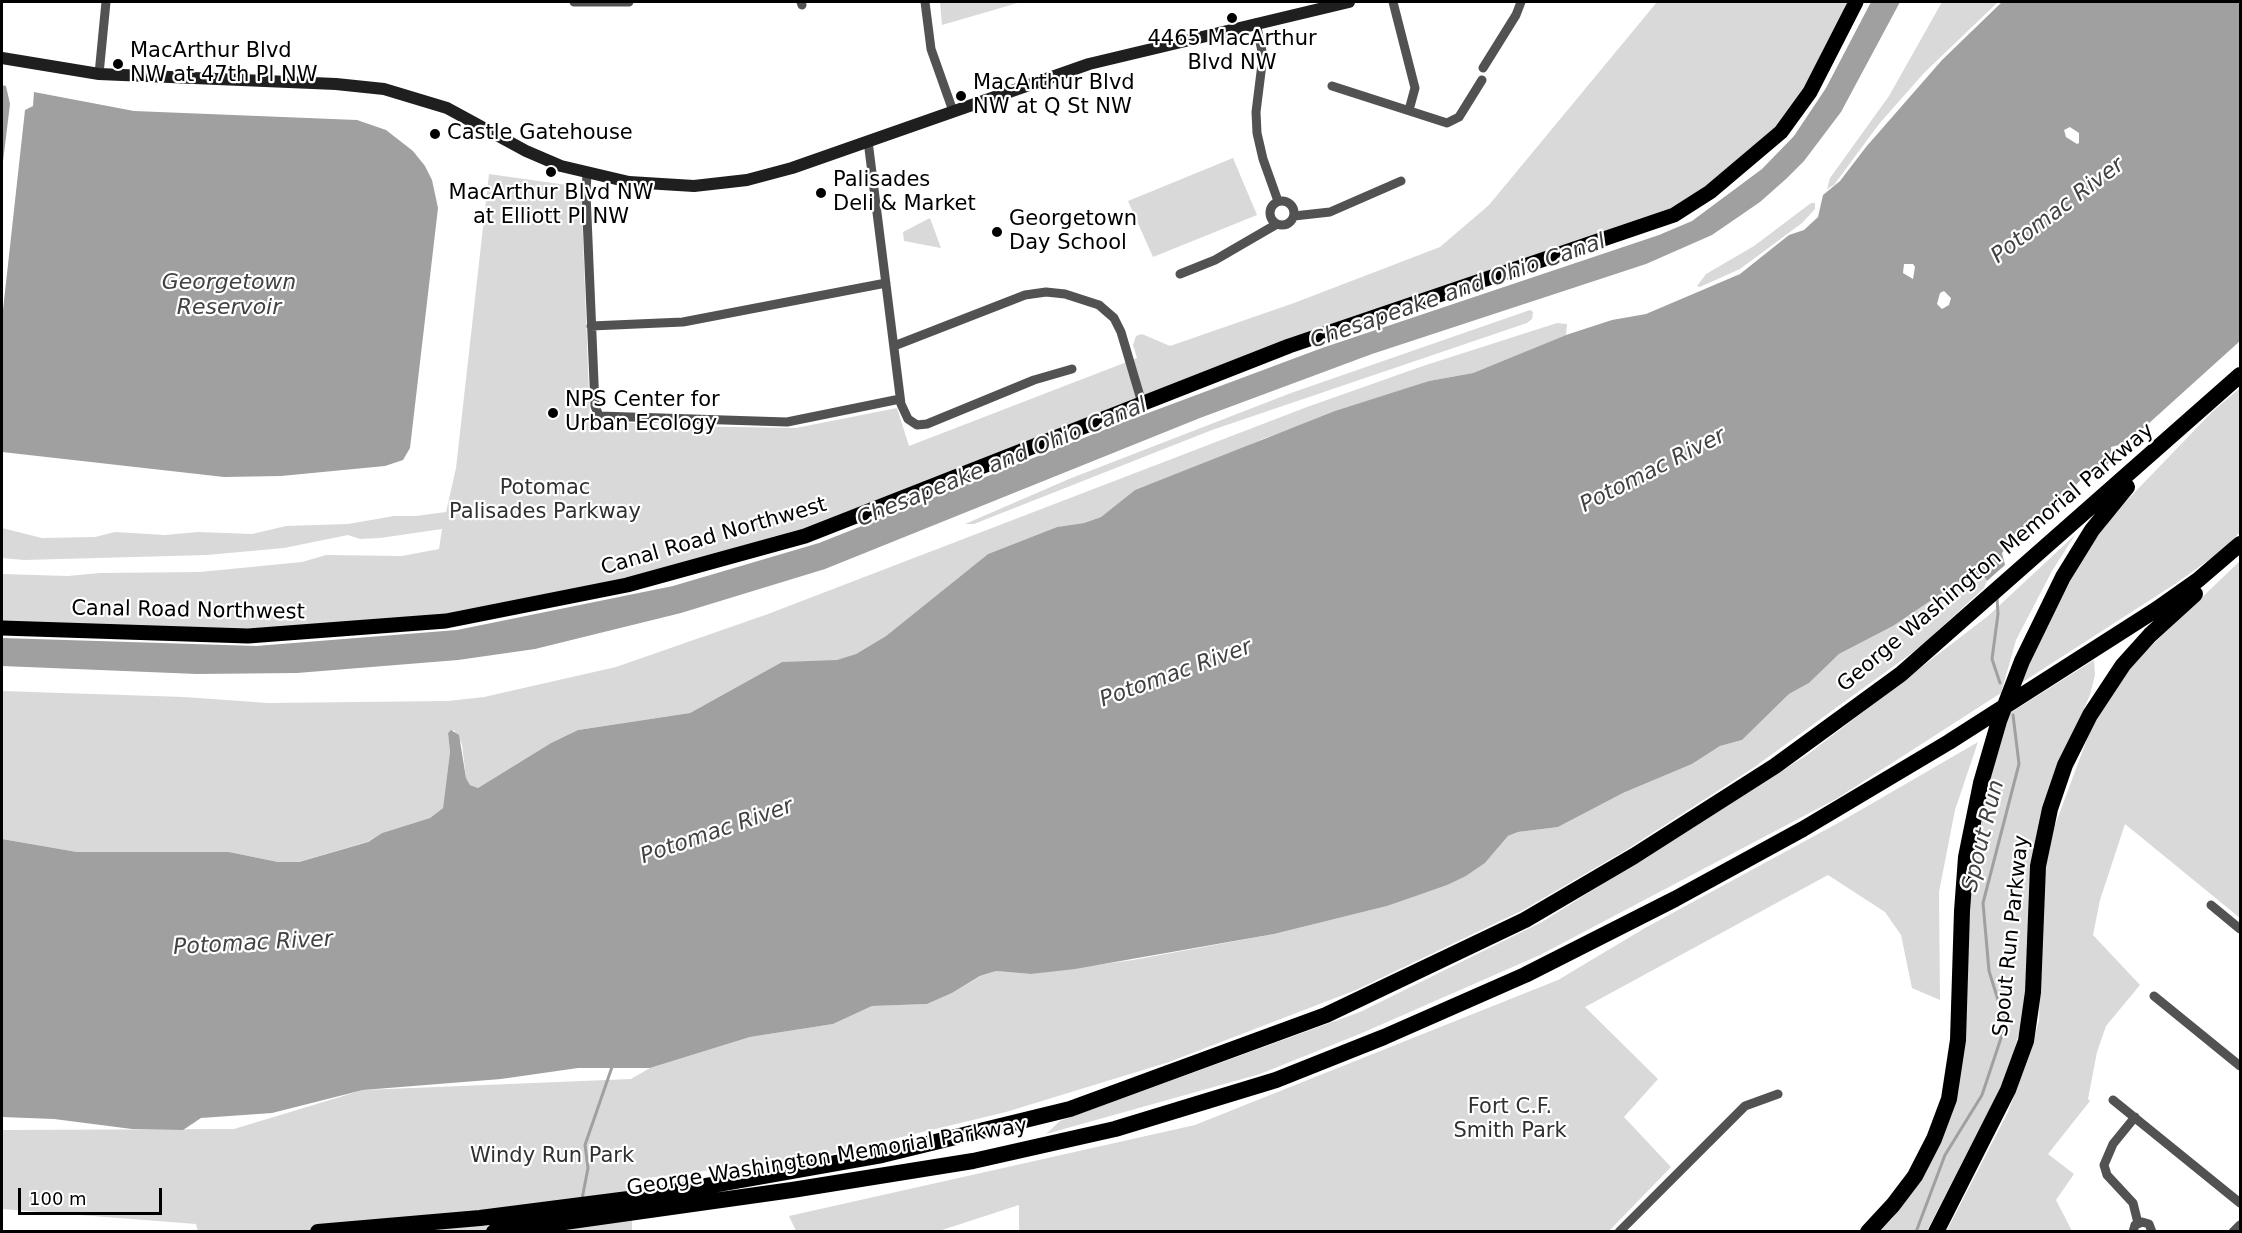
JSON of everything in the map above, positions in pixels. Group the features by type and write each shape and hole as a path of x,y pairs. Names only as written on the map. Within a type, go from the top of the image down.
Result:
{"highway":[{"name":"Canal Road Northwest","path":"2,628 222,636 274,635 446,621 521,608 627,585 786,542 864,514 1142,403 1343,327 1660,222 1682,212 1748,162 1781,132 1810,92 1856,2"},
{"name":"George Washington Memorial Parkway","path":"494,1232 645,1204 882,1155 1070,1109 1326,1015 1525,920 1634,856 1775,766 1901,674 2241,375"},
{"name":"Spout Run Parkway","path":"1868,1232 1893,1205 1918,1170 1937,1133 1948,1099 1959,1032 1961,920 1966,857 1981,783 1999,721 2038,625 2077,553 2102,517 2165,444"},
{"name":"George Washington Memorial Parkway","path":"318,1232 645,1204 973,1161 1115,1129 1276,1080 1384,1037 1525,975 1675,899 1803,829 1949,742 2087,655 2186,589 2241,544"},
{"name":"Spout Run Parkway","path":"1936,1232 2001,1105 2022,1052 2032,998 2034,897 2038,860 2050,808 2071,752 2098,701 2132,654 2159,626 2228,566 2241,550"}],"main road":[{"path":"2,58 99,74 343,85 393,91 447,108 534,155 588,173 660,185 726,183 782,171 1089,64 1349,2"}],"street":[{"path":"99,74 106,2"},
{"path":"574,2 629,2"},
{"path":"925,2 931,49 953,111"},
{"path":"1393,2 1415,88 1409,110"},
{"path":"1484,68 1516,15 1521,2"},
{"path":"1256,24 1263,56 1256,112 1257,133 1263,159 1278,201"},
{"path":"1332,86 1447,123 1460,117 1482,80"},
{"path":"868,141 900,399 911,421 921,426 932,423 1034,380 1071,369"},
{"path":"588,173 586,193 591,326 595,409 599,416 781,422 900,399"},
{"path":"1180,274 1215,260 1277,224 1287,224 1294,216 1330,212 1401,181"},
{"path":"1277,224 1269,214 1273,204 1278,201 1291,205 1294,216"},
{"path":"591,326 683,322 886,283"},
{"path":"894,346 1025,295 1046,292 1065,294 1099,305 1114,318 1121,332 1142,403"},
{"path":"2211,905 2241,929"},
{"path":"2154,996 2241,1066"},
{"path":"1619,1232 1745,1106 1778,1094"},
{"path":"2113,1100 2241,1203"},
{"path":"2133,1232 2138,1223 2133,1203 2107,1175 2104,1165 2106,1155 2113,1144 2135,1117"},
{"path":"2138,1223 2149,1224 2152,1232"},
{"path":"2233,1232 2241,1225"}],"green space":[{"path":"940,2 1021,2 942,25"},
{"name":"Potomac Palisades Parkway","path":"1657,2 1850,2 1791,112 1757,148 1675,209 831,522 758,546 571,591 460,612 370,622 240,629 2,623 2,574 68,576 100,573 200,572 302,562 326,555 402,556 439,549 442,529 380,538 360,539 348,535 284,548 207,555 24,560 2,558 2,528 42,538 95,537 115,532 165,535 198,532 252,534 286,526 348,524 394,516 446,512 456,468 489,174 581,187 590,420 672,426 796,428 897,408 909,446 1137,358 1133,345 1136,336 1142,334 1170,346 1294,303 1440,247 1489,205"},
{"path":"1942,2 1998,2 1924,73 1879,124 1834,185 1827,189 1830,178 1889,96"},
{"path":"1233,158 1257,215 1153,257 1128,201"},
{"path":"1811,203 1815,203 1815,209 1802,223 1740,269 1700,287 1697,286 1706,274 1754,246"},
{"path":"930,218 941,248 904,241 903,232"},
{"path":"1530,310 1533,312 1532,319 1527,323 1212,430 974,524 965,524 1069,479 1291,393"},
{"path":"1557,323 1567,324 1566,335 1473,373 1429,381 1265,438 1221,458 1135,490 1101,517 1084,523 1057,527 988,554 886,636 856,654 837,661 782,662 690,713 578,730 551,743 478,788 470,785 466,778 462,744 454,730 448,733 450,752 443,808 430,818 382,833 367,842 298,862 278,862 229,852 77,852 2,839 2,691 184,697 268,703 448,701 484,697 616,667 768,614 1307,407 1423,366"},
{"path":"2240,388 2240,532 2223,550 2175,584 2018,685 2080,562 2108,520 2213,411"},
{"path":"2075,535 2052,571 2016,640 2001,693 1836,799 1540,955 1362,1033 1260,1074 1046,1134 1060,1121 1360,1012 1542,922 1807,755 1988,616"},
{"path":"2240,561 2240,918 2125,824 2100,900 2093,935 2140,985 2106,1026 2097,1052 2088,1099 2090,1101 2048,1154 2074,1174 2056,1200 2072,1231 1946,1232 2008,1112 2031,1051 2039,1020 2043,877 2049,841 2092,726 2129,667"},
{"name":"Windy Run Park","path":"1975,575 1984,576 1987,581 1984,588 1920,647 1753,768 1626,850 1523,910 1356,990 1169,1062 1006,1112 823,1156 632,1180 632,1231 198,1232 196,1224 2,1209 2,1130 234,1129 363,1090 631,1079 650,1068 750,1037 833,1024 872,1006 927,1004 981,976 996,971 1031,974 1133,960 1274,934 1387,906 1466,876 1485,863 1508,836 1518,832 1558,827 1623,793 1692,764 1720,746 1742,740 1789,694 1809,683 1839,654 1893,626 1951,587"},
{"path":"2094,660 2095,675 2090,695 2055,776 2025,1011 2008,1073 1927,1231 1878,1232 1892,1219 1919,1180 1941,1141 1971,870 1984,799 2007,715"},
{"name":"Fort C.F. Smith Park","path":"1978,742 1955,810 1939,892 1940,1000 1912,988 1901,935 1885,912 1828,875 1585,1007 1658,1079 1624,1117 1671,1167 1609,1231 1019,1232 1019,1205 939,1231 796,1231 789,1216 1195,1125 1558,980 1645,928 1840,822"}],"water":[{"path":"1871,2 1900,2 1841,112 1804,161 1786,179 1760,202 1712,235 1646,264 1372,354 1200,418 825,569 681,613 535,649 458,660 297,673 197,674 2,666 2,638 256,646 457,630 673,586 819,543 1124,422 1322,348 1659,235 1692,221 1762,169 1794,136 1826,88"},
{"name":"Potomac River","path":"2002,2 2240,2 2240,341 2127,443 2111,447 2112,458 2107,465 2102,469 2091,469 2058,504 2015,534 2002,553 2005,565 1987,581 1984,576 1975,575 1951,587 1893,626 1839,654 1809,683 1789,694 1742,740 1720,746 1692,764 1623,793 1558,827 1518,832 1508,836 1485,863 1447,885 1387,906 1274,934 1075,969 1031,974 996,971 980,976 952,993 927,1004 872,1006 833,1024 750,1037 650,1068 578,1068 501,1079 363,1090 272,1113 201,1118 183,1130 132,1129 54,1119 2,1117 2,839 77,852 229,852 278,862 299,862 368,842 382,833 430,818 443,808 450,752 448,733 451,730 459,735 466,778 470,785 478,788 551,743 578,730 690,713 782,662 837,660 856,654 886,636 988,554 1057,527 1084,523 1101,517 1135,490 1335,411 1429,381 1473,373 1566,335 1612,320 1646,314 1740,274 1789,235 1804,230 1818,217 1823,195 1840,181 1866,147 1942,60","holes":["2070,127 2079,133 2077,144 2066,137 2064,130","1904,264 1913,264 1915,267 1913,279 1903,273","1944,291 1951,298 1949,305 1942,309 1937,304 1940,293"]},
{"path":"2,85 6,86 10,104 2,170"},
{"name":"Georgetown Reservoir","path":"34,92 134,111 357,120 386,130 413,151 425,166 432,180 438,208 410,448 403,460 385,466 281,476 224,477 2,452 2,319 25,110 33,106"}],"waterway":[{"name":"Spout Run","path":"1997,597 1998,614 1992,659 2000,683"},
{"name":"Spout Run","path":"1916,1232 1945,1155 1982,1095 2001,1038 2004,1019 1989,971 1983,903 2019,764 2013,715"},
{"path":"582,1199 588,1168 585,1145 612,1067"}],"place":[{"name":"4465 MacArthur Blvd NW","path":"1232,18"},
{"name":"MacArthur Blvd NW at 47th Pl NW","path":"118,64"},
{"name":"MacArthur Blvd NW at Q St NW","path":"961,96"},
{"name":"Castle Gatehouse","path":"435,134"},
{"name":"MacArthur Blvd NW at Elliott Pl NW","path":"551,172"},
{"name":"Palisades Deli & Market","path":"821,193"},
{"name":"Georgetown Day School","path":"997,232"},
{"name":"NPS Center for Urban Ecology","path":"553,413"}],"water label":[{"name":"Chesapeake and Ohio Canal","path":"1458,292"},
{"name":"Chesapeake and Ohio Canal","path":"1002,463"}]}
